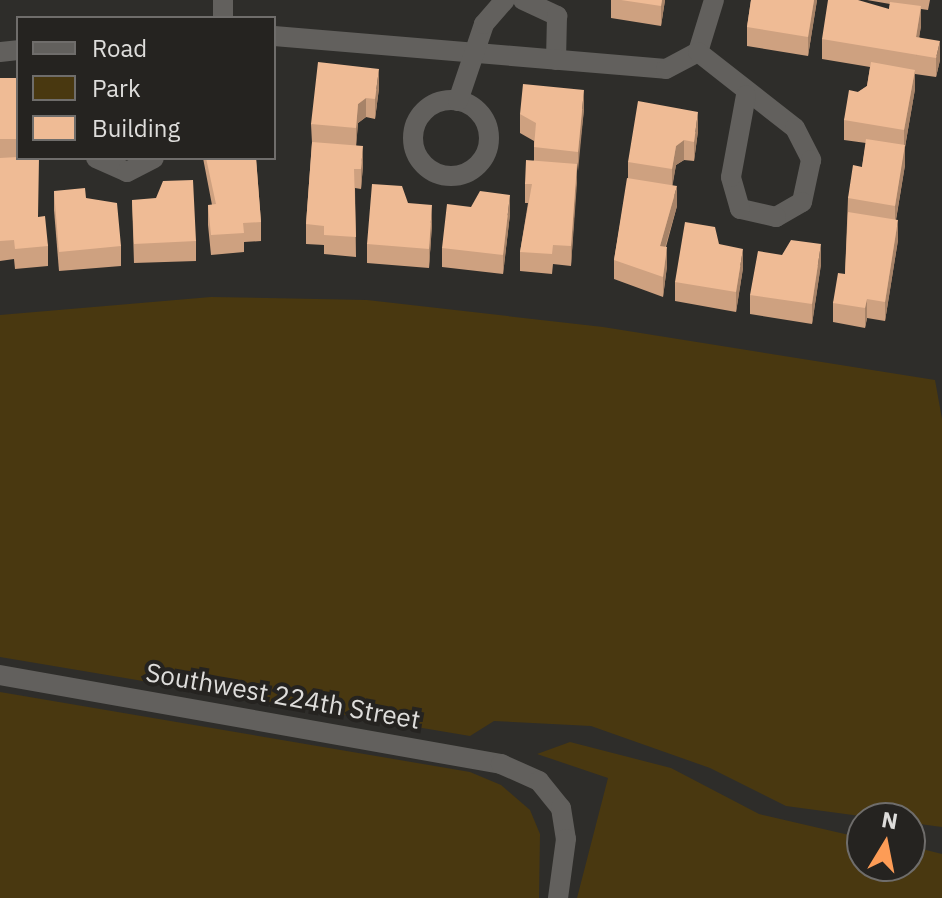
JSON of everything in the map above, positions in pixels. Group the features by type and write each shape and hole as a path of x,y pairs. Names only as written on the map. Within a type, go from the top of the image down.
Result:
{"street":[{"path":"458,101 473,48 492,7 505,0"},
{"path":"523,0 557,16 556,60"},
{"path":"276,36 473,48 643,71 666,69 698,52 714,0"},
{"path":"698,52 746,95 795,128 811,160 802,202 776,217 740,209 731,177 746,95"},
{"path":"100,160 127,172 150,160"},
{"name":"Southwest 224th Street","path":"0,675 473,755 549,790 566,839 558,898"}],"green space":[{"path":"211,297 367,300 603,327 935,380 942,419 942,827 926,825 926,802 846,802 846,814 786,806 710,768 591,726 494,721 470,736 0,657 0,315"},
{"path":"0,692 470,772 501,785 530,810 540,834 539,898 0,898"},
{"path":"570,742 671,768 759,814 846,834 846,882 926,882 926,850 942,854 942,898 577,898 608,778 537,754"}],"building":[{"path":"621,0 662,0 661,6"},
{"path":"751,0 814,0 808,37 747,27"},
{"path":"828,0 858,0 889,9 890,2 921,6 916,37 940,41 936,58 822,39"},
{"path":"318,62 379,69 375,99 366,98 358,104 356,128 311,124"},
{"path":"871,62 915,70 904,130 844,120 849,90 858,92 867,86"},
{"path":"0,78 16,78 16,139 0,139"},
{"path":"523,84 584,90 578,152 534,147 536,123 520,114"},
{"path":"638,101 698,112 694,142 684,140 676,146 672,169 628,162"},
{"path":"866,139 905,145 895,206 848,198 853,165 862,167"},
{"path":"312,142 363,146 361,169 354,169 356,237 324,235 324,226 306,224"},
{"path":"0,158 39,160 38,217 45,216 48,246 15,249 14,240 0,241"},
{"path":"206,160 256,160 261,222 243,223 244,233 211,235 208,205 216,204"},
{"path":"526,160 577,164 571,246 553,245 552,254 520,252 532,184 525,184"},
{"path":"627,178 677,186 660,246 667,247 663,277 614,260"},
{"path":"193,180 196,241 134,244 132,200 156,198 163,181"},
{"path":"372,184 402,186 408,203 432,205 429,249 367,244"},
{"path":"85,188 86,198 117,203 121,246 59,252 54,191"},
{"path":"480,191 510,195 503,255 442,248 447,204 471,207"},
{"path":"848,212 898,220 885,302 867,299 865,308 833,303 838,273 845,274"},
{"path":"685,222 715,227 719,244 743,249 736,292 675,282"},
{"path":"791,240 821,244 812,304 750,295 758,251 782,255"}]}
